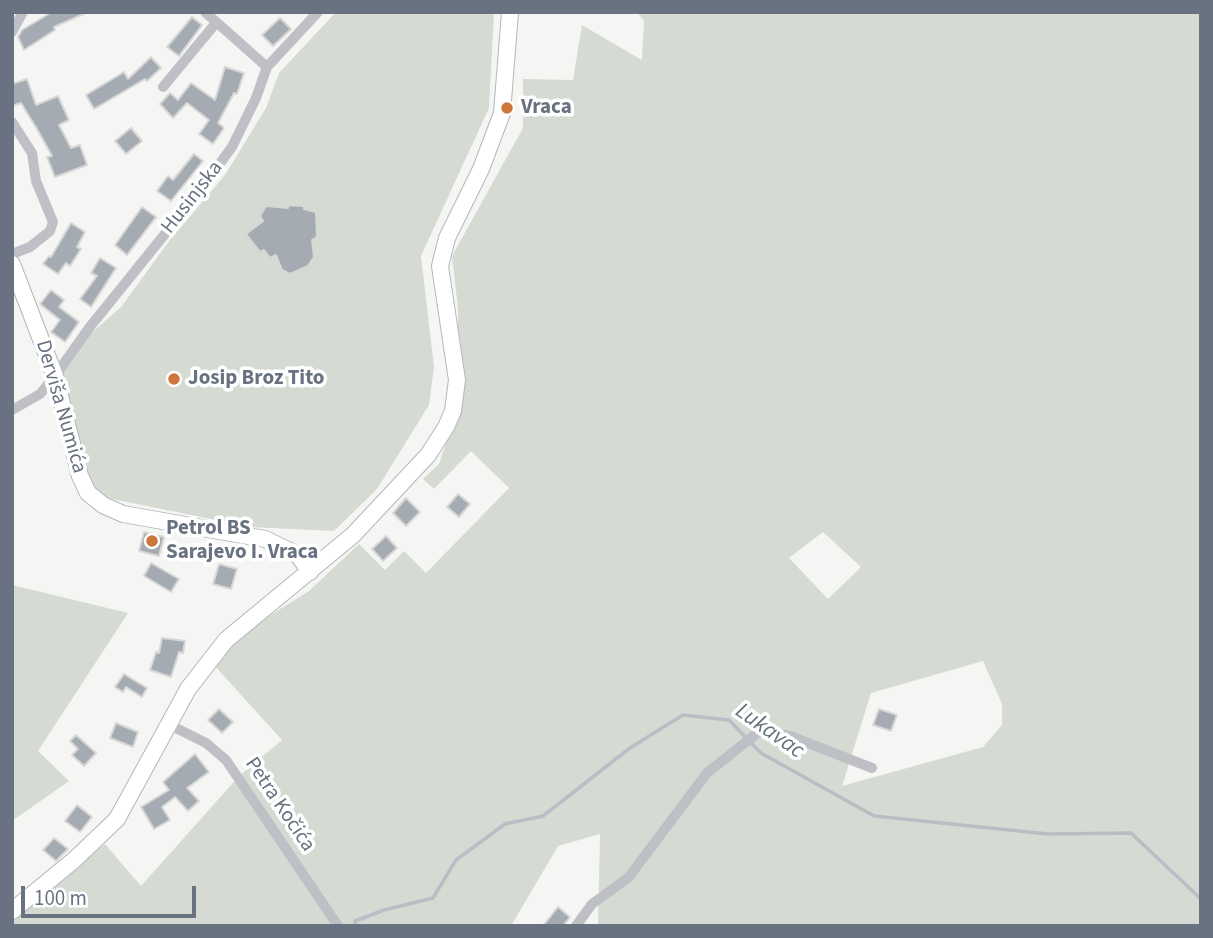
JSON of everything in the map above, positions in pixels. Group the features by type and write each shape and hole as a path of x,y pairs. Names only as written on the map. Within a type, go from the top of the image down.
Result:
{"main road":[{"path":"12,911 74,860 117,819 201,670 226,640 353,536 420,464 453,411 457,380 441,263 447,238 481,169 502,113 510,12"},
{"name":"Derviša Numića","path":"12,264 55,376 82,482 88,493 103,505 123,513 265,539 298,555 310,572"}],"street":[{"path":"12,32 23,12"},
{"path":"205,12 215,24 267,67"},
{"name":"Husinjska","path":"12,410 40,394 232,147 256,98 267,67 318,12"},
{"path":"163,87 215,24"},
{"path":"12,122 32,153 36,181 53,222 50,231 36,242 12,254"},
{"name":"Petra Kočića","path":"170,725 206,743 226,760 338,926"},
{"path":"576,926 592,904 628,878 707,773 748,738 770,729 872,768"}],"shaded area":[{"path":"336,12 494,12 489,108 421,256 434,367 429,405 377,489 334,531 250,527 93,495 48,371 121,307 170,240 225,175 266,108 279,73"},
{"path":"637,12 1201,12 1201,926 598,926 600,834 558,846 511,926 12,926 12,922 51,886 105,844 141,886 240,775 282,740 212,663 253,626 309,591 359,544 385,570 404,551 426,573 509,488 471,451 434,489 423,479 439,464 458,407 458,309 452,256 523,128 523,79 573,80 582,25 642,60 644,21","holes":["823,532 861,567 828,599 789,558","983,661 1002,704 1002,725 983,747 842,786 871,693"]},
{"path":"12,585 128,613 38,751 69,781 12,821"}],"building":[{"path":"52,12 88,12 54,27 55,30 24,50 18,37 22,30"},
{"path":"192,17 202,25 179,56 167,47"},
{"path":"280,18 291,29 273,46 262,35"},
{"path":"151,57 161,68 147,81 145,79 94,109 86,95 124,72 128,79"},
{"path":"225,67 244,73 237,94 234,93 218,123 224,128 213,144 199,134 209,120 187,103 173,118 160,104 170,93 178,100 191,83 215,100"},
{"path":"27,79 36,105 58,96 69,120 59,125 71,148 80,145 87,165 55,177 47,157 52,156 37,129 21,103 12,106 12,84"},
{"path":"131,128 142,141 126,154 115,141"},
{"path":"194,154 203,161 171,201 157,191 168,176 173,180"},
{"path":"288,205 304,206 304,209 316,212 317,237 312,240 314,257 308,266 290,274 282,270 276,255 270,258 264,250 260,252 246,234 263,221 260,216 266,206 288,208"},
{"path":"142,207 156,217 127,255 115,245"},
{"path":"71,223 85,232 77,247 81,249 70,266 66,263 58,274 43,264 51,257"},
{"path":"100,258 116,268 91,307 80,299 97,276 91,273"},
{"path":"51,290 64,300 59,307 79,322 65,342 51,332 60,320 40,304"},
{"path":"458,494 470,504 459,517 447,507"},
{"path":"406,498 420,512 406,526 393,513"},
{"name":"Petrol BS Sarajevo I. Vraca","path":"144,532 164,537 159,556 139,551"},
{"path":"386,536 397,548 383,561 372,549"},
{"path":"151,563 179,579 171,592 144,576"},
{"path":"219,564 237,569 231,589 213,584"},
{"path":"162,638 185,641 183,653 179,652 171,677 150,670 156,652 159,653"},
{"path":"124,674 147,688 142,697 126,687 123,692 115,687"},
{"path":"219,709 233,722 222,733 208,720"},
{"path":"879,709 897,715 891,731 873,725"},
{"path":"116,723 138,732 133,747 110,738"},
{"path":"76,735 96,753 84,766 72,755 78,749 70,741"},
{"path":"195,754 209,772 187,788 199,801 188,811 175,797 162,807 170,820 154,829 141,807 169,790 163,782"},
{"path":"77,805 92,817 80,832 65,821"},
{"path":"292,812 300,829 288,835 280,818"},
{"path":"54,838 68,849 56,861 43,850"},
{"path":"558,907 570,917 563,926 543,926"}],"waterway":[{"name":"Lukavac","path":"355,926 355,921 384,910 433,898 456,860 505,824 543,816 630,748 683,715 729,720 761,753 874,816 1048,834 1131,833 1201,899"}],"place":[{"name":"Vraca","path":"507,108"},
{"name":"Josip Broz Tito","path":"174,379"},
{"name":"Petrol BS Sarajevo I. Vraca","path":"152,541"}]}
